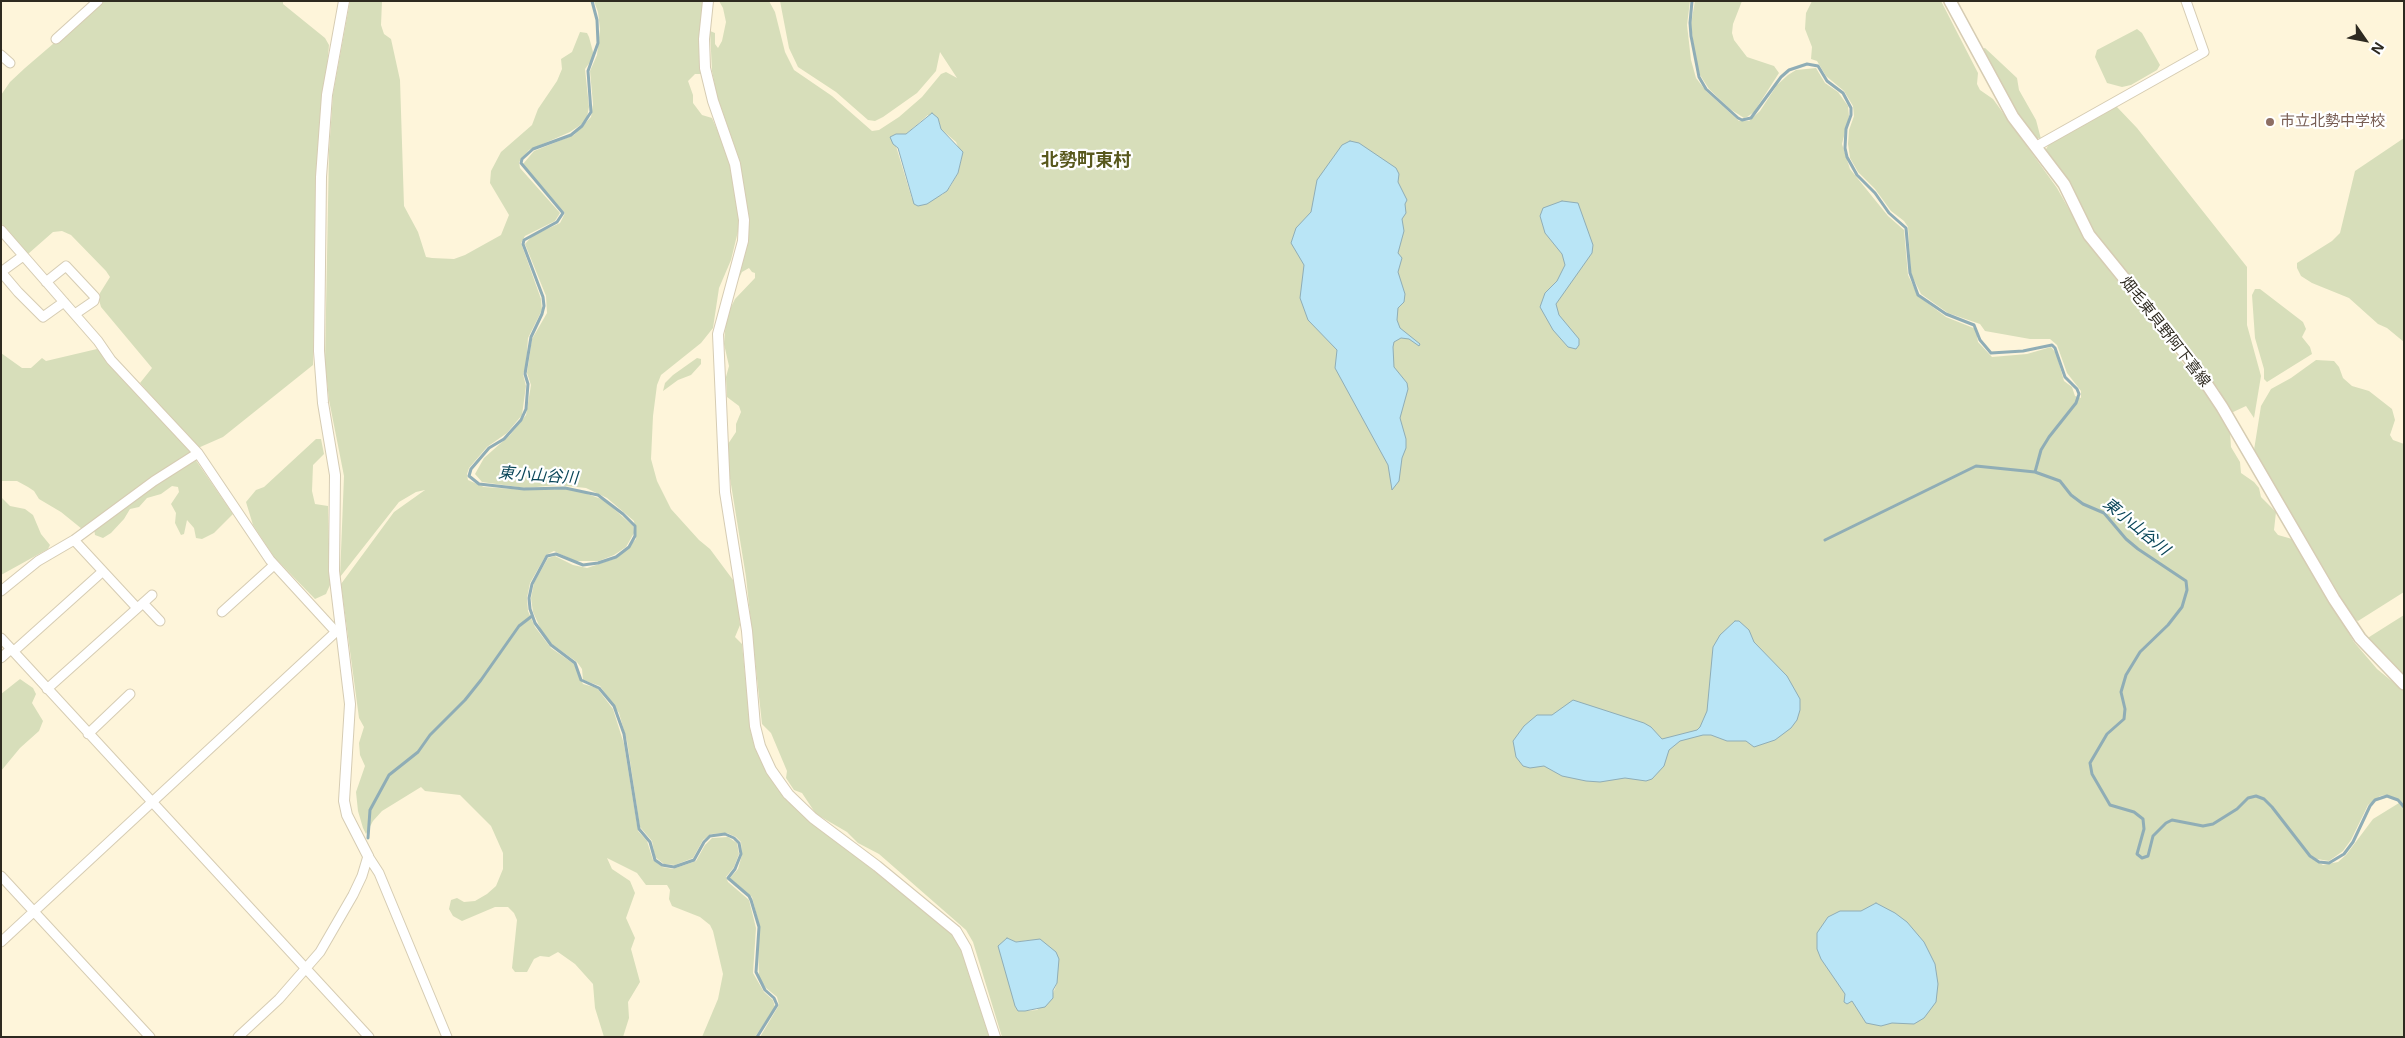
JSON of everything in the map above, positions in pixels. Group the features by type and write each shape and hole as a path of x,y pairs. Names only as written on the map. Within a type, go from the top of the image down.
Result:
{"main road":[{"name":"畑毛東貝野阿下喜線","path":"1950,1 2013,117 2064,184 2089,235 2202,377 2360,638 2404,684"}],"street":[{"path":"56,38 98,1"},
{"path":"344,1 327,95 321,178 319,351 323,403 335,475 334,570 338,630 350,704 344,801 347,814 368,856 379,873 447,1037"},
{"path":"708,1 704,39 705,68 712,101 735,164 744,220 743,241 718,334 725,492 747,631 755,726 760,746 771,770 794,800 813,818 877,866 956,931 966,948 995,1037"},
{"path":"2035,147 2204,52 2186,1"},
{"path":"1,55 10,64"},
{"path":"1,230 75,314 112,360 198,453 274,565 338,630"},
{"path":"23,256 1,272 18,292 43,318 64,302"},
{"path":"46,282 66,266 94,297 94,301 75,314"},
{"path":"1,591 38,561 74,540 154,480 198,453"},
{"path":"74,540 102,572 160,621"},
{"path":"222,612 274,565"},
{"path":"1,658 102,572"},
{"path":"47,689 152,595"},
{"path":"1,942 338,630"},
{"path":"1,638 151,803 308,969 369,1037"},
{"path":"88,734 130,694"},
{"path":"238,1037 308,969 340,920 362,876 368,856"},
{"path":"1,876 150,1037"}],"green space":[{"path":"103,1 283,1 283,4 325,38 329,45 317,178 313,365 223,437 198,448 140,383 152,368 101,307 100,293 110,277 106,271 71,235 62,231 53,232 28,254 1,223 1,95 10,82 25,68"},
{"path":"350,1 382,1 381,25 384,34 391,39 400,80 404,206 418,232 426,257 432,258 454,259 501,235 509,215 490,183 491,171 501,152 532,125 538,109 557,81 562,69 561,59 572,52 580,32 587,33 589,37 593,58 585,69 589,107 587,117 582,124 570,132 529,150 519,162 520,168 560,213 555,221 525,236 521,243 541,299 542,310 528,338 526,367 523,374 526,386 522,415 507,433 487,447 469,468 467,474 468,480 484,487 526,490 565,489 582,492 604,500 633,526 634,533 626,547 614,555 599,561 575,561 554,551 546,555 530,583 527,598 528,611 535,627 551,648 574,664 583,684 597,688 613,709 624,744 638,831 647,841 653,860 662,867 673,869 696,861 705,845 712,838 728,837 737,843 739,854 734,867 726,877 728,882 749,900 756,928 753,973 764,992 773,1000 775,1007 755,1037 702,1037 718,999 723,974 710,925 700,917 672,906 669,899 670,890 667,885 646,885 637,873 607,858 612,869 630,881 635,893 626,918 635,938 631,949 640,982 628,1002 629,1018 623,1037 604,1037 595,1008 593,984 575,964 558,952 549,957 540,956 534,959 527,972 515,972 512,968 517,920 514,913 508,907 495,907 462,921 453,916 449,909 451,900 457,898 464,902 475,901 487,894 496,886 503,869 503,853 491,826 460,795 425,791 421,787 382,811 373,821 366,834 363,828 358,811 356,792 365,766 360,755 359,743 364,727 359,718 341,584 394,512 425,490 416,492 399,502 340,577 344,476 329,400 325,363 329,151 333,94"},
{"path":"594,1 704,1 700,39 701,74 695,74 688,81 693,95 693,103 702,115 712,118 719,134 731,169 740,223 731,260 719,288 713,328 701,343 661,375 657,385 651,459 657,481 671,509 699,540 710,549 736,584 740,625 735,637 742,644 750,722 758,752 779,791 793,806 953,934 960,945 991,1037 760,1037 779,1005 777,997 766,988 759,978 758,944 760,928 752,897 730,878 738,869 742,855 741,842 736,837 727,833 711,834 703,840 693,858 675,865 664,864 655,857 652,841 640,827 627,741 619,713 600,686 583,680 582,669 577,662 553,645 542,632 533,612 531,598 534,583 548,558 555,556 573,565 587,568 617,558 636,539 634,521 607,498 586,488 557,485 526,488 482,482 475,474 484,458 510,435 526,415 531,385 527,373 532,339 547,313 546,296 525,244 532,236 560,223 565,213 523,164 534,151 574,135 591,117 593,104 590,71 597,55 600,29 598,12"},
{"path":"719,1 769,1 775,12 785,52 794,70 832,96 872,131 879,130 899,117 922,97 941,74 946,72 957,78 940,52 936,71 917,93 883,117 875,121 868,120 836,92 798,67 789,48 780,1 1690,1 1687,25 1691,60 1696,78 1706,91 1739,121 1749,121 1760,111 1777,85 1788,75 1796,70 1816,68 1825,83 1838,92 1848,106 1849,116 1842,144 1850,169 1888,216 1904,230 1908,275 1918,296 1946,317 1976,329 1978,342 1992,357 2027,354 2051,347 2056,353 2064,381 2072,387 2075,396 2081,398 2081,391 2067,373 2057,345 2050,339 2030,339 1985,331 1980,324 1948,313 1921,294 1911,274 1908,227 1904,221 1891,211 1875,189 1858,172 1850,158 1848,144 1849,130 1854,116 1853,106 1844,91 1826,76 1817,61 1811,59 1812,47 1805,29 1806,13 1812,1 1941,1 1978,73 1977,84 1980,90 1993,99 2057,188 2089,245 2205,391 2230,432 2231,447 2240,462 2241,473 2254,482 2259,488 2261,497 2276,512 2274,530 2278,535 2292,539 2354,642 2377,669 2404,691 2404,805 2397,799 2386,795 2380,796 2368,805 2351,840 2343,851 2329,861 2311,858 2323,865 2338,862 2346,855 2373,819 2399,803 2404,808 2404,1037 1002,1037 973,942 966,930 879,854 858,843 847,832 816,814 802,793 794,790 786,778 787,771 771,733 762,724 746,577 729,472 728,444 736,432 736,424 741,412 739,406 727,397 726,377 729,366 724,344 726,319 735,299 755,278 755,273 749,268 742,272 738,280 736,279 748,241 749,221 738,156 717,96 712,71 710,31 715,33 715,44 718,48 722,41 726,22 723,8","holes":["928,115 938,118 941,129 956,142 962,156 958,173 950,187 942,195 936,196 927,203 912,199 896,146 896,134 906,134","1007,938 1016,942 1031,940 1057,983 1052,996 1037,1010 1025,1011"]},
{"path":"1695,1 1742,1 1733,24 1732,33 1734,40 1747,57 1774,66 1779,73 1754,112 1747,117 1744,118 1730,109 1709,89 1700,75 1695,58 1691,24"},
{"path":"2137,29 2142,33 2160,65 2157,70 2131,85 2122,87 2107,83 2095,57 2097,50"},
{"path":"1985,48 2017,78 2019,90 2036,120 2041,139 2034,137 2014,107 1983,54 1981,49"},
{"path":"2111,107 2117,107 2137,128 2247,267 2247,325 2261,376 2254,418 2246,406 2231,413 2219,390 2195,357 2093,231 2045,151 2049,144"},
{"path":"2404,138 2404,342 2387,328 2378,324 2349,298 2312,283 2301,276 2297,263 2332,241 2340,233 2355,171"},
{"path":"2255,289 2260,289 2303,322 2306,329 2302,337 2310,347 2312,354 2267,382 2264,379 2264,369 2255,338 2252,295"},
{"path":"97,349 103,352 192,451 82,529 61,512 39,499 34,491 28,487 17,481 1,481 1,353 22,368 31,368 42,358 46,361"},
{"path":"697,358 701,359 701,364 691,375 678,380 663,391 665,383 673,375"},
{"path":"2316,360 2334,361 2339,367 2343,378 2352,386 2369,391 2392,409 2395,420 2390,435 2393,440 2404,444 2404,592 2358,621 2353,618 2254,450 2261,406 2271,389 2291,378"},
{"path":"316,439 321,439 324,454 313,465 312,491 315,504 328,506 330,585 326,594 315,599 274,557 253,525 246,502 256,490 264,487"},
{"path":"195,459 233,514 214,533 202,539 196,538 194,528 187,520 184,534 181,535 175,523 176,513 171,504 179,492 178,487 172,486 161,494 147,498 139,507 130,509 124,519 111,533 103,538 95,535 94,529"},
{"path":"1,497 10,506 25,509 33,515 41,534 50,545 48,549 1,575"},
{"path":"2404,615 2404,676 2366,639"},
{"path":"20,679 33,688 36,694 32,703 43,721 39,731 20,748 1,771 1,694"}],"water":[{"path":"932,113 938,118 941,129 963,152 958,173 947,191 927,204 918,206 914,204 898,148 893,144 890,137 896,134 906,134"},
{"path":"1350,141 1359,143 1396,168 1399,174 1398,182 1407,200 1405,204 1406,213 1402,219 1404,231 1398,253 1402,258 1398,272 1405,294 1404,302 1398,308 1397,320 1400,328 1420,344 1419,346 1409,339 1401,338 1394,342 1393,347 1394,367 1407,383 1408,389 1400,418 1406,439 1406,448 1402,458 1399,481 1392,490 1388,465 1335,368 1337,350 1308,320 1300,298 1304,265 1291,243 1296,228 1311,212 1317,180 1342,145"},
{"path":"1562,201 1578,203 1593,245 1592,253 1556,304 1559,315 1579,339 1579,345 1576,349 1568,347 1553,330 1540,307 1545,293 1557,281 1565,265 1562,254 1545,233 1540,216 1543,208"},
{"path":"1735,621 1739,621 1749,630 1754,642 1787,676 1800,699 1800,710 1797,720 1791,728 1775,740 1754,747 1746,741 1727,741 1711,735 1703,735 1680,741 1669,750 1664,766 1652,779 1646,781 1625,778 1600,782 1586,781 1562,776 1544,766 1530,768 1523,766 1516,757 1513,741 1524,726 1537,715 1552,715 1573,700 1644,723 1651,727 1662,739 1697,730 1707,711 1713,647 1720,635"},
{"path":"1876,903 1907,922 1924,942 1935,964 1938,984 1936,1002 1924,1018 1914,1024 1892,1023 1881,1026 1866,1023 1852,1001 1847,1004 1844,1002 1845,994 1821,959 1817,949 1817,933 1828,917 1840,911 1861,911"},
{"path":"1007,938 1016,942 1040,939 1056,952 1059,959 1057,983 1053,990 1053,998 1045,1007 1018,1011 1015,1006 998,946"}],"waterway":[{"name":"東小山谷川","path":"592,1 597,20 598,43 588,71 591,112 582,126 571,135 533,149 522,159 521,163 563,213 557,222 524,240 523,244 543,297 544,306 531,337 525,374 528,384 526,409 521,420 504,439 489,448 471,469 469,476 479,484 524,489 565,488 598,495 635,526 635,536 629,547 616,557 598,563 583,565 556,554 547,556 532,584 529,598 530,609 535,623 551,645 575,663 581,680 599,688 614,706 624,734 639,829 650,842 655,860 662,865 674,867 694,860 704,842 710,836 725,834 734,838 739,843 741,854 735,869 728,878 749,896 751,900 759,927 756,972 765,990 774,998 777,1005 757,1037"},
{"name":"東小山谷川","path":"1692,1 1691,36 1699,77 1706,89 1738,118 1742,120 1751,118 1781,77 1789,70 1807,64 1818,66 1827,81 1843,93 1851,108 1851,115 1846,129 1845,148 1847,157 1857,175 1875,193 1889,213 1906,228 1910,273 1918,295 1946,314 1974,325 1980,340 1991,353 2023,351 2052,345 2055,348 2065,377 2077,389 2079,394 2076,403 2041,450 2035,472 2060,481 2071,495 2083,504 2104,513 2126,539 2138,549 2186,581 2187,590 2182,607 2168,625 2140,652 2126,675 2121,692 2125,709 2124,719 2107,734 2090,763 2092,774 2110,805 2134,812 2143,819 2144,829 2137,854 2142,858 2148,856 2153,836 2166,823 2172,820 2203,826 2213,824 2237,809 2248,798 2256,796 2264,799 2272,807 2310,856 2319,862 2329,863 2344,854 2353,842 2370,806 2375,800 2387,796 2398,800 2404,807"},
{"path":"1825,540 1976,466 2035,472"},
{"path":"368,838 370,810 389,775 418,752 430,735 465,700 519,626 532,616"}],"place":[{"name":"市立北勢中学校","path":"2270,122"}],"district":[{"name":"北勢町東村","path":"1086,161"}]}
